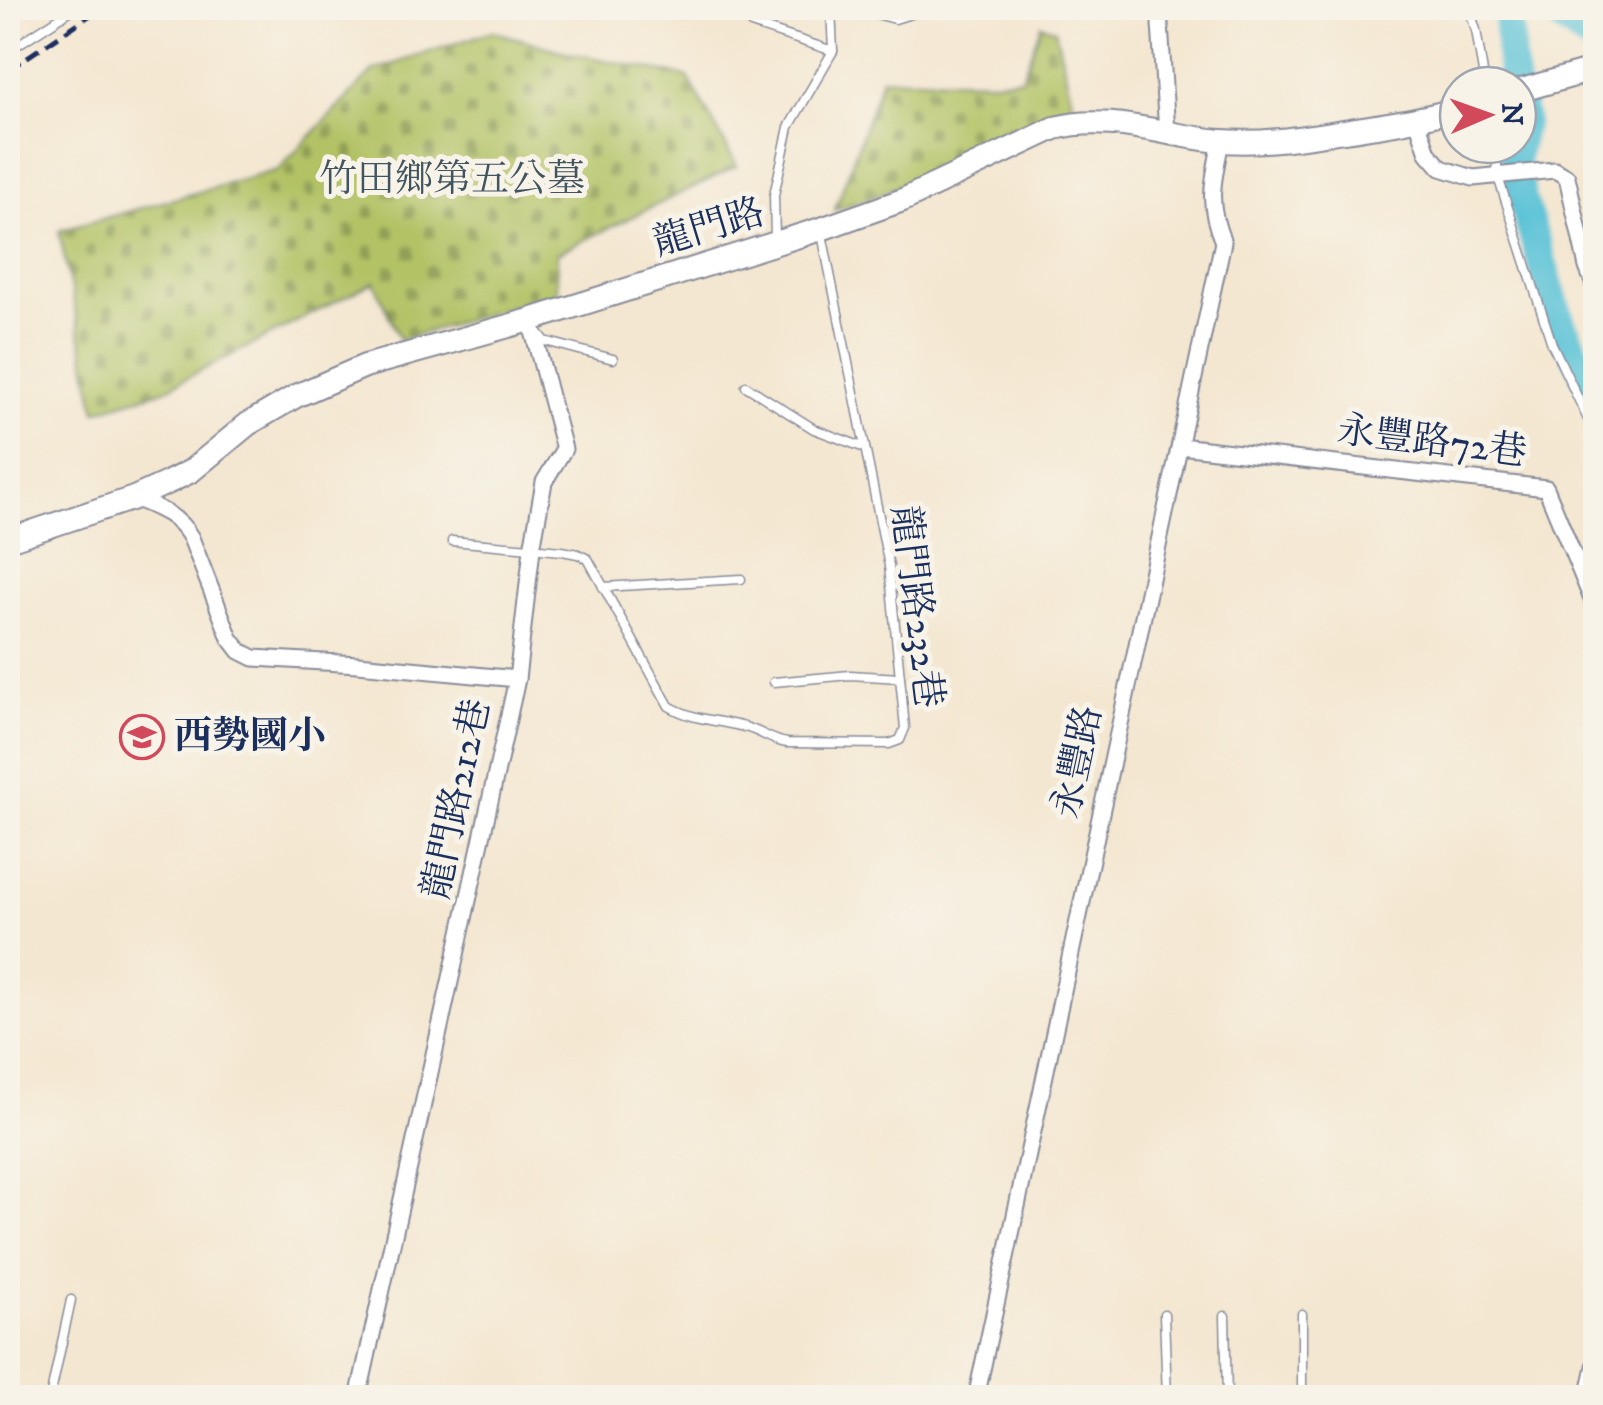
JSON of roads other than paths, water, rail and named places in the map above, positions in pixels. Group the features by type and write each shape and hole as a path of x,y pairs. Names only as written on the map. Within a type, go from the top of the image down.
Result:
{"street":[{"path":"1158,8 1166,133"},
{"path":"1538,85 1596,69"},
{"name":"龍門路","path":"8,540 134,498 191,471 248,424 296,396 365,366 530,320 821,229 903,200 1076,122 1116,124 1221,142 1290,139 1438,114"},
{"path":"1418,120 1428,153 1442,168 1474,178 1555,170 1567,177 1586,266 1596,290"},
{"name":"永豐路","path":"976,1398 1222,242 1211,196 1221,142"},
{"path":"517,678 544,482 564,448 530,320"},
{"name":"永豐路72巷","path":"1180,446 1546,488 1596,610"},
{"name":"龍門路212巷","path":"134,498 183,524 230,638 240,651 254,658 517,678 358,1398"},
{"path":"1588,1398 1596,1362"}],"lane":[{"path":"760,8 751,24 833,51"},
{"path":"776,244 774,195 789,127 833,51 831,8"},
{"path":"854,8 895,18 930,8"},
{"path":"1469,8 1482,65"},
{"path":"8,51 73,9"},
{"path":"1500,165 1552,344 1596,436"},
{"name":"龍門路232巷","path":"603,586 669,706 686,716 749,728 776,741 889,744 900,740 906,728 889,566 821,229"},
{"path":"530,320 545,341 613,358"},
{"path":"746,386 814,430 865,448"},
{"path":"452,541 578,554 588,560 603,586 741,579"},
{"path":"774,682 850,675 900,678"},
{"path":"50,1398 71,1300"},
{"path":"1164,1314 1167,1398"},
{"path":"1302,1314 1302,1398"},
{"path":"1225,1316 1227,1398"}],"waterway":[{"path":"1508,8 1511,65"},
{"path":"1538,8 1596,54"},
{"path":"1515,165 1561,324 1596,395"}],"railway":[{"path":"8,70 101,8"}],"place":[{"name":"西勢國小","path":"142,737"}],"park label":[{"name":"竹田鄉第五公墓","path":"452,180"}]}
